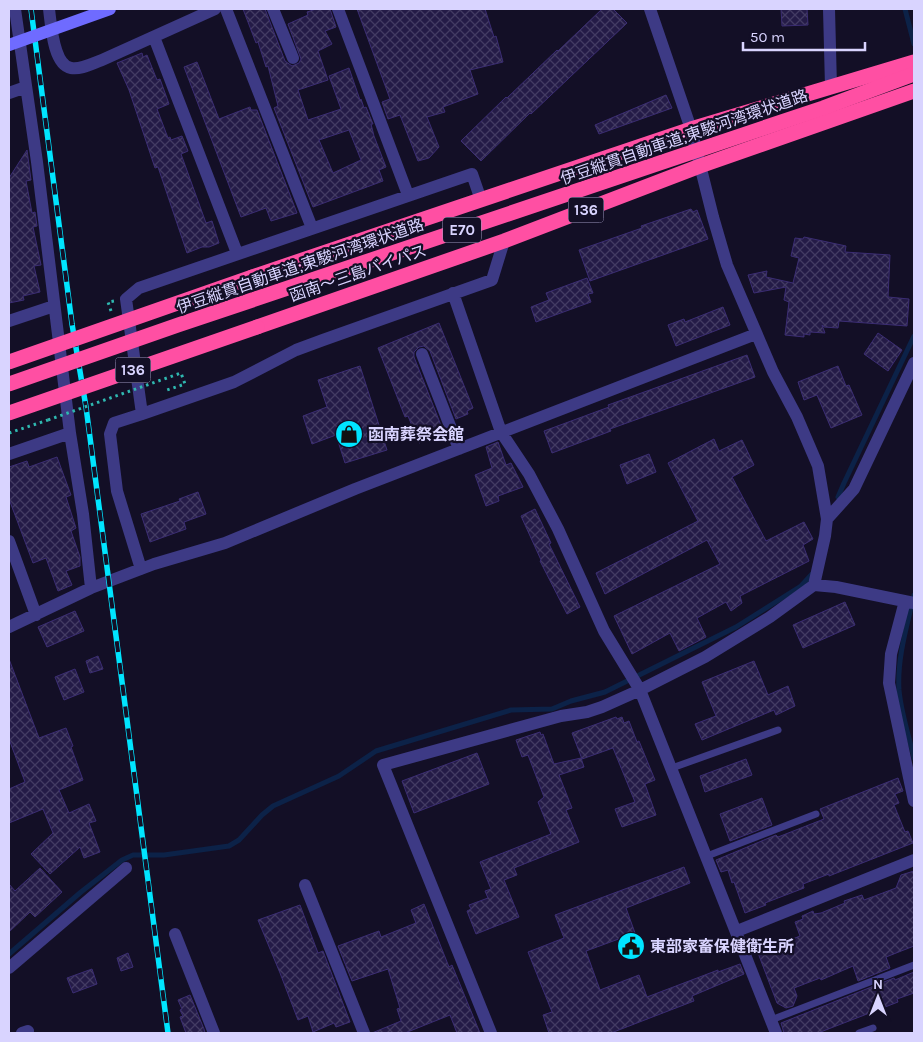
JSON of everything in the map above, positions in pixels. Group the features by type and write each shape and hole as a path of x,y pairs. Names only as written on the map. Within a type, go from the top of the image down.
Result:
{"highway":[{"name":"函南～三島バイパス","path":"9,362 252,277 691,128 914,62"},
{"name":"伊豆縦貫自動車道;東駿河湾環状道路","path":"9,384 178,325 823,108 914,74"},
{"name":"函南～三島バイパス","path":"9,413 504,241 700,166 914,91"}],"street":[{"path":"15,9 37,162 91,588"},
{"path":"49,9 55,47 59,59 66,66 72,68 86,66 215,9"},
{"path":"9,45 110,9"},
{"path":"226,9 312,228"},
{"path":"273,9 293,58"},
{"path":"338,9 408,195"},
{"path":"650,9 691,128 727,265 773,372 810,445 818,466 826,519 825,536 814,585"},
{"path":"829,9 831,87"},
{"path":"154,37 237,253"},
{"path":"9,93 26,88"},
{"path":"142,414 139,404 126,299 139,288 472,174 481,200"},
{"path":"141,569 116,491 110,434 114,423 234,382 296,350 492,280 504,241"},
{"path":"453,293 501,432 529,474 558,529 604,631 640,690 776,1033"},
{"path":"9,321 54,306"},
{"path":"9,627 91,588 141,569 225,543 354,489 756,334"},
{"path":"422,354 459,449"},
{"path":"826,519 854,489 914,362"},
{"path":"9,454 70,433"},
{"path":"9,541 36,615"},
{"path":"492,1033 383,765 561,716 587,712 602,707 640,690 727,644 770,617 814,585 836,587 909,602 891,654 889,683 914,801"},
{"path":"737,931 914,860"},
{"path":"9,968 126,868"},
{"path":"305,885 364,1033"},
{"path":"176,934 214,1033"}],"lane":[{"path":"672,768 778,730"},
{"path":"707,856 816,814"},
{"path":"771,1020 914,965"},
{"path":"859,1033 873,1028"}],"path":[{"path":"108,302 112,314"},
{"path":"9,433 181,373 185,384 167,390"}],"building":[{"path":"243,9 265,9 285,61 292,66 299,63 301,59 288,24 308,15 307,12 316,9 330,9 336,27 325,31 332,44 318,51 328,80 298,90 308,120 341,109 329,76 349,68 360,100 364,108 366,107 373,124 371,124 374,136 386,167 379,170 383,181 313,207 274,108 278,106 268,66 266,67 258,42 256,43","holes":["349,130 361,160 333,173 319,140"]},
{"path":"357,9 485,9 494,37 496,36 503,62 470,70 478,94 443,107 445,112 427,117 439,147 429,158 418,161 400,115 388,119 382,102 390,99"},
{"path":"602,9 613,9 627,23 481,161 461,141"},
{"path":"781,9 807,9 808,25 782,26"},
{"path":"142,53 143,57 147,55 157,80 160,79 169,104 157,109 168,138 170,137 171,140 182,136 188,151 181,154 206,223 212,221 219,243 209,247 202,247 187,253 158,167 155,168 129,90 117,63"},
{"path":"197,62 219,119 250,107 251,110 257,110 297,213 271,221 266,208 241,217 184,67"},
{"path":"666,95 672,108 599,134 595,125"},
{"path":"27,150 31,180 26,181 32,213 35,212 37,226 33,227 41,265 34,266 40,292 23,296 24,300 9,303 9,178"},
{"path":"691,209 693,212 697,210 708,239 590,281 579,250"},
{"path":"804,237 846,246 845,252 890,255 888,297 909,299 907,326 839,321 838,328 824,327 822,325 825,333 810,332 810,335 804,334 804,337 785,335 789,302 784,300 786,287 754,293 748,275 767,271 766,277 793,283 799,258 791,256 795,238 803,239"},
{"path":"587,278 593,293 588,294 591,302 536,322 531,307 549,300 546,293"},
{"path":"723,307 730,325 676,346 668,325 684,319 685,322"},
{"path":"439,323 473,408 467,411 468,414 456,419 430,351 424,346 419,347 414,352 414,357 444,433 419,443 408,416 405,417 378,348"},
{"path":"878,333 902,350 888,371 864,354"},
{"path":"747,355 755,377 610,429 611,431 552,453 544,431 609,407 608,405"},
{"path":"360,366 387,450 345,463 336,435 312,444 303,416 327,407 318,380"},
{"path":"838,366 846,386 849,385 862,415 831,428 817,395 804,400 798,382"},
{"path":"714,439 719,451 742,440 754,465 732,477 766,541 804,522 813,539 803,545 809,561 740,596 742,603 731,611 726,602 697,618 706,637 679,651 670,633 632,654 614,616 720,564 707,540 605,594 596,573 698,521 668,463"},
{"path":"498,442 506,465 511,463 523,487 498,496 499,501 486,506 475,475 492,468 486,447"},
{"path":"649,454 656,472 627,484 620,465"},
{"path":"57,457 71,495 66,497 76,528 71,531 80,557 80,566 66,571 72,585 58,591 46,558 33,563 9,499 9,467 27,461 29,467"},
{"path":"198,492 206,514 184,522 186,529 150,542 141,514 180,501 179,499"},
{"path":"535,509 551,543 549,544 580,607 567,614 540,561 521,516"},
{"path":"845,602 855,625 803,648 793,625"},
{"path":"75,611 84,631 47,647 38,627"},
{"path":"98,656 103,669 90,673 86,661"},
{"path":"9,659 39,738 66,728 83,780 59,790 69,813 89,804 96,821 89,823 100,852 84,858 80,847 50,874 31,854 53,833 43,809 9,823 9,789 25,782 9,739"},
{"path":"754,661 768,695 788,686 795,706 776,715 774,710 702,740 695,724 716,716 702,682"},
{"path":"75,669 84,692 64,700 55,677"},
{"path":"616,717 617,719 622,717 624,723 629,721 655,780 645,784 656,815 622,827 615,809 635,802 613,748 582,759 572,733"},
{"path":"540,732 541,735 543,734 554,764 581,758 584,767 559,775 572,808 566,810 579,842 514,868 517,875 504,880 519,917 476,934 467,911 471,909 469,905 488,898 485,891 491,889 480,862 551,834 538,802 544,797 528,755 522,757 516,740"},
{"path":"477,753 489,784 414,813 402,781"},
{"path":"746,759 752,775 705,792 700,776"},
{"path":"898,778 903,791 895,794 899,803 894,805 905,832 908,831 913,843 829,876 829,874 803,884 804,888 745,913 728,870 721,872 716,860 776,835 778,837 824,819 820,809"},
{"path":"762,798 772,825 730,841 720,814"},
{"path":"684,867 690,883 626,908 635,933 586,951 600,990 639,975 647,997 718,970 718,972 740,964 744,974 692,996 694,1001 611,1033 549,1033 543,1015 552,1012 528,952 564,938 555,915"},
{"path":"40,868 62,892 35,917 30,912 9,932 9,884 15,891"},
{"path":"914,871 914,946 886,957 890,968 858,981 853,966 821,980 820,978 794,988 797,996 793,1006 786,1008 777,1003 758,953 800,936 795,922 803,919 802,916 813,911 814,914 821,913 845,903 844,901 862,895 864,900 896,888 901,875"},
{"path":"424,904 449,967 452,965 480,1033 457,1033 450,1015 405,1033 372,1033 401,1021 397,1009 400,1008 388,969 352,981 338,946 379,931 381,937 416,923 411,910"},
{"path":"300,905 318,953 323,951 350,1022 336,1027 334,1023 313,1032 308,1016 298,1020 258,920"},
{"path":"128,953 133,967 121,971 117,958"},
{"path":"92,969 97,984 73,993 67,978"},
{"path":"914,972 914,993 897,999 898,1002 818,1033 784,1033 781,1023 894,978 895,980"},
{"path":"190,995 205,1033 186,1033 180,1017 183,1016 178,1000"}],"waterway":[{"path":"905,9 914,44"},
{"path":"838,497 914,336"},
{"path":"9,954 81,892 122,860 133,855 164,855 229,846 239,840 273,806 339,776 376,751 511,710 552,709 571,701 605,692 736,627 801,586 812,574"},
{"path":"914,595 903,642 899,678 901,707 914,758"}],"railway":[{"path":"31,9 72,324 86,407 168,1033"}],"place":[{"name":"函南葬祭会館","path":"349,434"},
{"name":"東部家畜保健衛生所","path":"631,946"}]}
